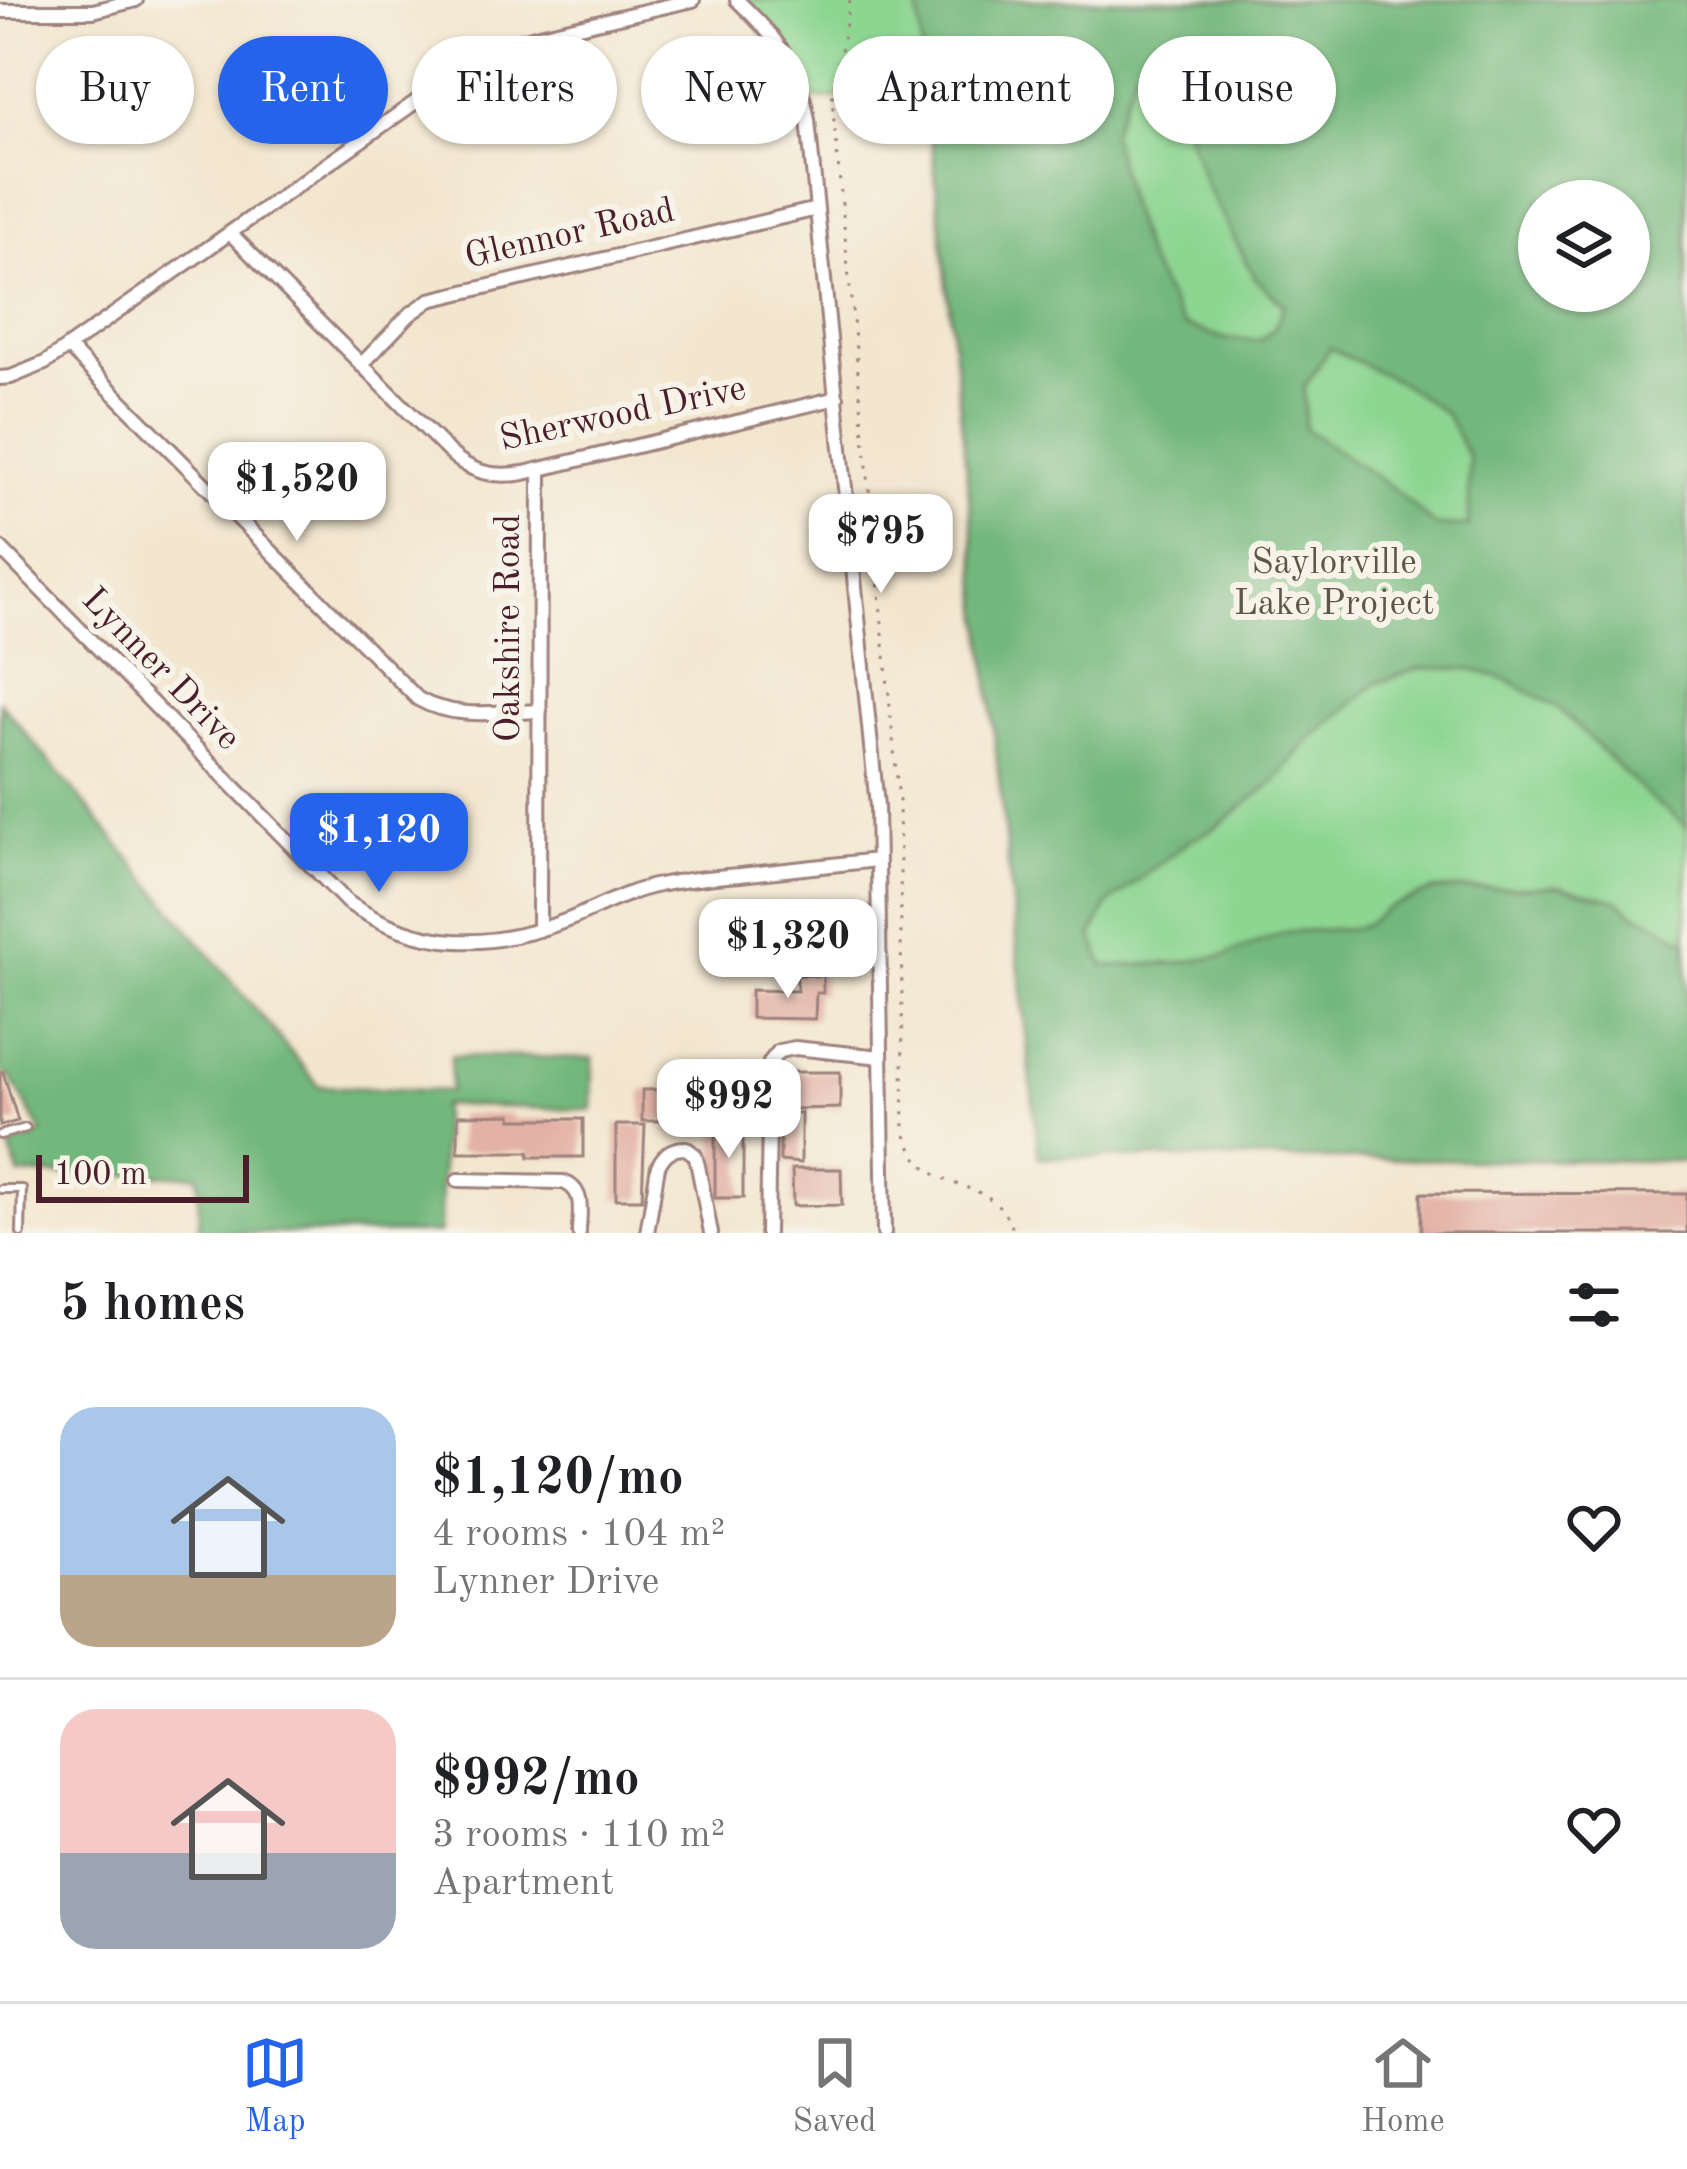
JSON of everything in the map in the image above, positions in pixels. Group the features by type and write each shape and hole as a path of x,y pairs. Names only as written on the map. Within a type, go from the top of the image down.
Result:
{"street":[{"path":"0,11 93,11 136,0"},
{"path":"0,378 45,363 496,48 693,0"},
{"path":"738,1 793,64 802,86 818,209 870,716 878,860 884,1233"},
{"name":"Glennor Road","path":"361,364 430,300 818,209"},
{"name":"Sherwood Drive","path":"230,233 460,463 480,473 502,476 540,469 837,398"},
{"path":"68,347 418,698 455,712 539,711"},
{"name":"Oakshire Road","path":"539,930 540,469"},
{"name":"Lynner Drive","path":"0,548 347,902 391,928 427,939 464,942 539,930 653,886 878,860"},
{"path":"767,1233 770,1062 779,1051 795,1048 881,1057"},
{"path":"647,1233 658,1166 673,1148 686,1148 694,1155 711,1233"},
{"path":"458,1180 574,1186 580,1195 579,1233"}],"lane":[{"path":"0,1135 26,1128"},
{"path":"0,1189 22,1189 21,1233"}],"path":[{"path":"850,0 832,100 899,801 904,1128 912,1152 924,1167 940,1179 986,1195 1002,1208 1013,1233"}],"green space":[{"name":"Saylorville Lake Project","path":"737,0 1687,0 1687,1161 1039,1157 932,144 1114,144 1114,36 833,36 833,98 809,98 809,36 764,36"},
{"name":"Saylorville Lake Project","path":"917,0 1687,0 1687,828 1558,708 1509,681 1472,669 1420,668 1377,683 1309,740 1274,782 1108,904 1092,935 1104,966 1176,963 1224,956 1285,932 1355,928 1389,907 1435,890 1558,886 1617,900 1687,942 1687,1161 1039,1157 932,144 1114,144 1147,260 1183,325 1226,339 1260,340 1274,329 1284,305 1256,279 1206,186 1191,144 1336,144 1336,36 1138,36 1138,71 1114,125 1114,36 921,36","holes":["1330,348 1404,385 1446,414 1469,458 1469,526 1435,526 1393,488 1305,429 1304,388"]},
{"path":"0,702 319,1086 450,1091 451,1056 593,1058 592,1110 442,1105 440,1233 199,1233 198,1175 19,1175 10,1147 42,1133 9,1075 0,1078"}],"building":[{"path":"797,975 823,976 823,993 816,993 815,1019 751,1018 751,990 797,991"},
{"path":"0,1072 18,1121 0,1126"},
{"path":"792,1072 840,1072 840,1108 792,1109"},
{"path":"714,1089 714,1121 642,1121 642,1090"},
{"path":"801,1113 801,1163 780,1161 780,1114"},
{"path":"512,1114 512,1119 583,1119 583,1157 458,1152 458,1115"},
{"path":"715,1124 743,1124 743,1198 715,1198"},
{"path":"616,1125 645,1125 642,1199 616,1199"},
{"path":"792,1169 841,1169 842,1205 793,1206"},
{"path":"1421,1193 1687,1194 1687,1233 1421,1233"}]}
